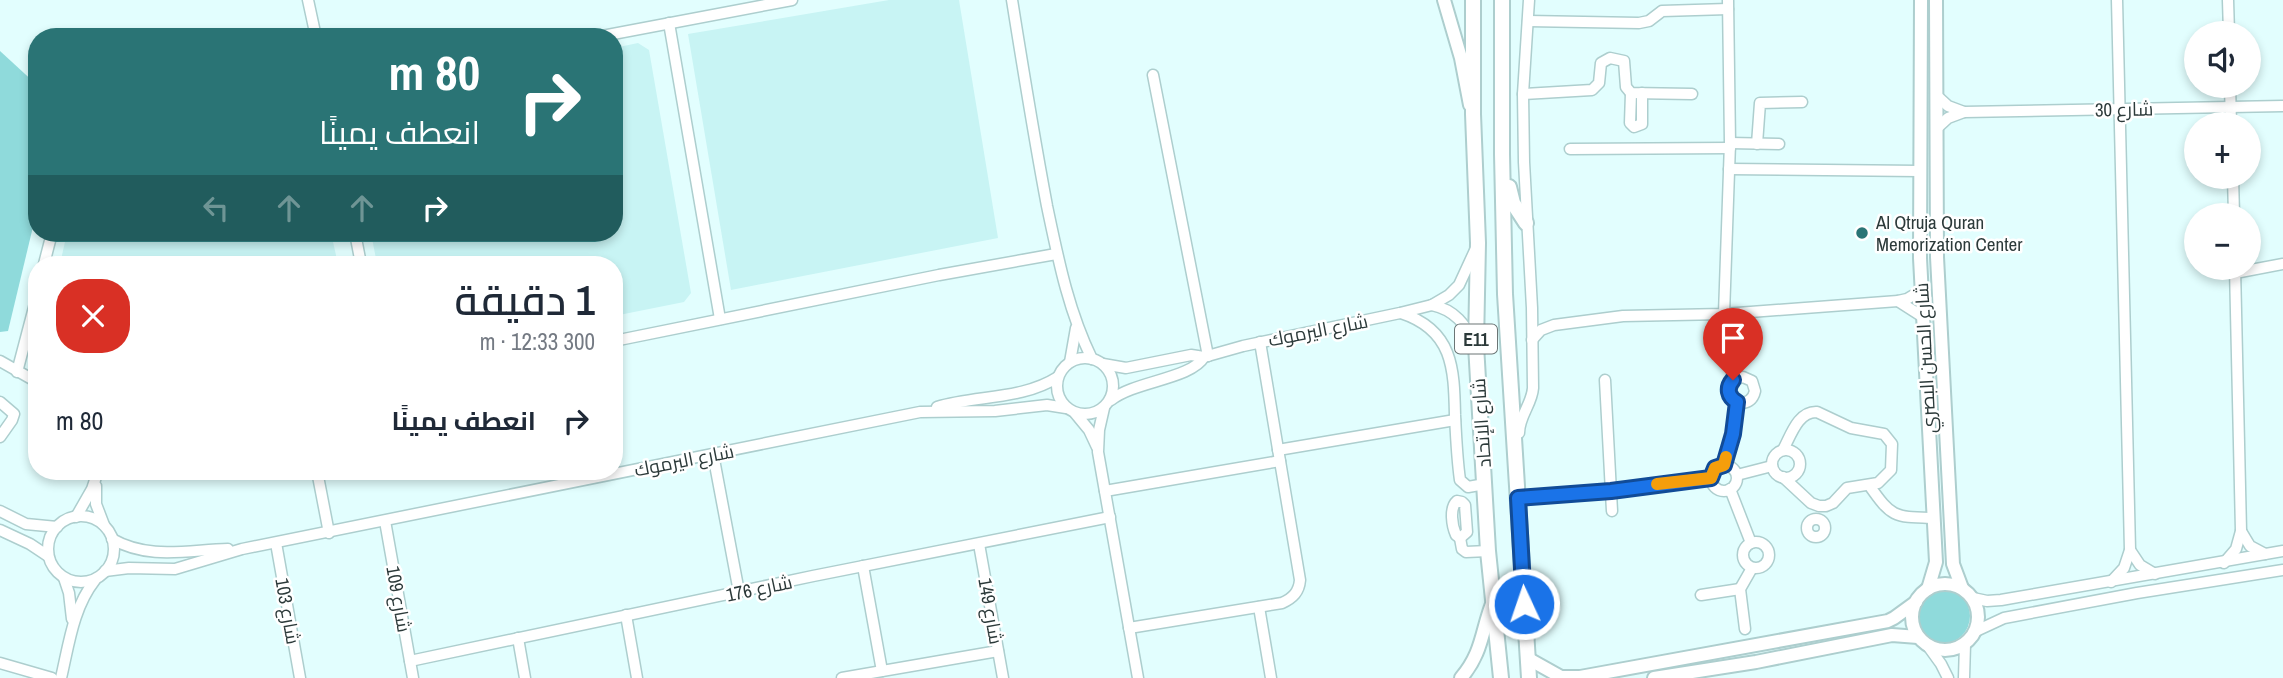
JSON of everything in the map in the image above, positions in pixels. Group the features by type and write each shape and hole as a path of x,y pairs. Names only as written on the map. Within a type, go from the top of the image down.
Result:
{"highway":[{"name":"شارع الإتحاد","path":"1473,0 1473,114 1478,243 1476,345 1488,551 1501,678"},
{"name":"شارع الإتحاد","path":"1502,0 1505,294 1529,678"},
{"path":"1502,154 1508,165 1510,196 1527,223"}],"main road":[{"path":"1444,0 1461,58 1466,92 1473,114"},
{"name":"شارع الحسن البصري","path":"1921,0 1919,171 1922,290 1936,562 1928,589"},
{"name":"شارع الحسن البصري","path":"1933,2 1937,257 1954,569 1962,588"},
{"path":"1920,22 1927,22 1929,25 1929,50 1935,52"},
{"path":"1527,658 1561,677 1580,677 1888,621 1928,589 1945,584 1962,588 1973,598 1979,614 1976,631 1965,644 1947,651 1928,646 1918,637 1912,619 1916,601"},
{"path":"1461,678 1479,653 1494,598"},
{"path":"1654,678 1767,660 1892,635 1918,637"}],"street":[{"path":"308,0 314,28"},
{"path":"623,32 792,0"},
{"path":"1012,0 1035,146 1056,254 1075,321 1092,359"},
{"path":"1516,468 1520,455 1520,420 1532,396 1532,308 1523,94 1529,0"},
{"path":"2110,582 2124,568 2130,550 2117,0"},
{"path":"2228,0 2229,21"},
{"path":"1528,21 1639,23 1662,11 1728,4 1730,146 1724,314 1733,380 1729,393 1737,402 1751,400 1755,387 1746,378 1733,380"},
{"path":"669,23 720,319"},
{"path":"1523,94 1592,90 1599,83 1601,63 1610,58 1624,61 1626,87 1631,93 1630,123 1634,127 1642,124 1642,93"},
{"path":"1153,75 1206,357"},
{"path":"1631,93 1692,94"},
{"path":"1935,95 1948,106 1964,112"},
{"path":"2231,98 2231,112"},
{"path":"1756,144 1760,103 1801,102"},
{"name":"شارع 30","path":"1964,112 2283,106"},
{"path":"1936,129 1948,118 1964,112"},
{"path":"1570,149 1779,144"},
{"path":"1729,169 1919,171"},
{"name":"شارع اليرموك","path":"1103,364 1126,368 1191,355 1206,357 1260,342 1432,305 1450,295 1460,285 1478,243"},
{"path":"623,339 1056,254"},
{"path":"2261,267 2283,264"},
{"path":"2224,563 2236,549 2241,531 2235,280"},
{"path":"1532,340 1541,330 1554,325 1623,316 1724,314 1898,301 1922,290"},
{"path":"1898,301 1923,317"},
{"path":"1432,305 1452,312 1476,345"},
{"path":"1532,308 1541,318 1554,325"},
{"path":"1400,313 1427,326 1446,348 1454,376 1459,476 1462,484 1459,501 1465,505 1467,529 1465,535 1460,538 1462,549 1466,552 1488,551"},
{"path":"1075,321 1076,335 1070,362 1058,377 1057,394 1089,430 1098,452 1138,678"},
{"path":"17,372 28,330"},
{"path":"1129,628 1288,601 1300,586 1260,342"},
{"name":"شارع اليرموك","path":"1107,404 1131,387 1194,369 1206,357"},
{"path":"1070,362 1092,359 1103,364 1114,385 1099,430 1098,452"},
{"path":"0,361 28,378"},
{"name":"شارع اليرموك","path":"623,472 967,400 1034,389 1058,377"},
{"path":"1605,380 1612,511"},
{"path":"0,402 14,414 0,437"},
{"path":"1724,465 1733,434 1737,402"},
{"path":"1070,410 1090,414 1107,404"},
{"name":"شارع اليرموك","path":"920,412 995,411 1047,405 1070,410"},
{"path":"1811,411 1851,428 1884,434 1892,444 1891,470 1878,483 1847,488 1833,503 1819,506 1811,503 1783,477 1776,474 1772,466 1776,454 1783,450 1802,416 1811,411"},
{"path":"1105,491 1455,420"},
{"path":"1783,450 1797,454 1800,464 1797,473 1783,477"},
{"path":"713,454 739,592"},
{"path":"1724,465 1734,469 1737,475 1735,485 1730,489 1717,489 1711,478 1715,468 1724,465"},
{"path":"1737,475 1772,466"},
{"path":"1518,498 1611,491 1711,478"},
{"path":"73,627 69,593 64,578 51,565 48,556 49,540 57,527 76,517 88,499 95,480"},
{"path":"61,678 81,601 112,559 112,539 96,503 97,480"},
{"path":"319,480 329,533"},
{"name":"شارع اليرموك","path":"105,571 129,568 175,569 242,550 586,480"},
{"path":"1462,484 1468,487 1485,484"},
{"path":"1869,485 1885,508 1895,515 1934,518"},
{"path":"1730,489 1751,543"},
{"path":"1811,503 1808,512 1811,520"},
{"path":"0,511 26,524 57,527"},
{"path":"76,517 91,518 104,526"},
{"name":"شارع 176","path":"410,661 1110,517"},
{"name":"شارع 109","path":"385,521 413,678"},
{"path":"0,530 48,556"},
{"path":"2241,531 2250,546 2265,555"},
{"name":"شارع اليرموك","path":"112,539 148,552 242,550"},
{"name":"شارع 103","path":"276,543 300,678"},
{"path":"1745,629 1740,589 1752,568 1764,565 1769,557 1764,545 1751,543 1746,547 1744,562 1752,568"},
{"name":"شارع 149","path":"979,544 1003,678"},
{"path":"2130,550 2140,565 2155,574"},
{"path":"1973,598 2001,600 2283,551"},
{"path":"863,566 882,671"},
{"path":"1976,631 2004,618 2283,570"},
{"path":"64,578 79,583 95,579"},
{"path":"1701,595 1740,589"},
{"path":"1259,607 1272,678"},
{"path":"626,615 637,678"},
{"path":"518,638 525,678"},
{"path":"1964,678 1965,644"},
{"path":"1928,646 1948,678"},
{"path":"842,678 998,651"},
{"path":"0,663 52,678"}],"shaded area":[{"path":"889,0 959,0 998,238 731,290 688,34"},
{"path":"638,43 649,50 691,293 684,302 623,314 623,256 375,256 373,242 623,242 623,46"},
{"path":"0,51 28,77 29,242 8,331 0,332"},
{"path":"65,242 333,242 336,256 62,256"},
{"path":"1937,588 1947,588 1962,596 1968,605 1968,627 1962,636 1947,644 1937,644 1919,632 1914,621 1914,611 1926,593"}],"slow traffic":[{"path":"1657,484 1711,478 1715,468 1724,465 1726,457"}],"place":[{"name":"Al Qtruja Quran Memorization Center","path":"1862,233"}],"route":[{"path":"1524,604 1518,498 1611,491 1711,478 1715,468 1724,465 1733,434 1737,402 1730,396 1729,386 1733,380"}]}
